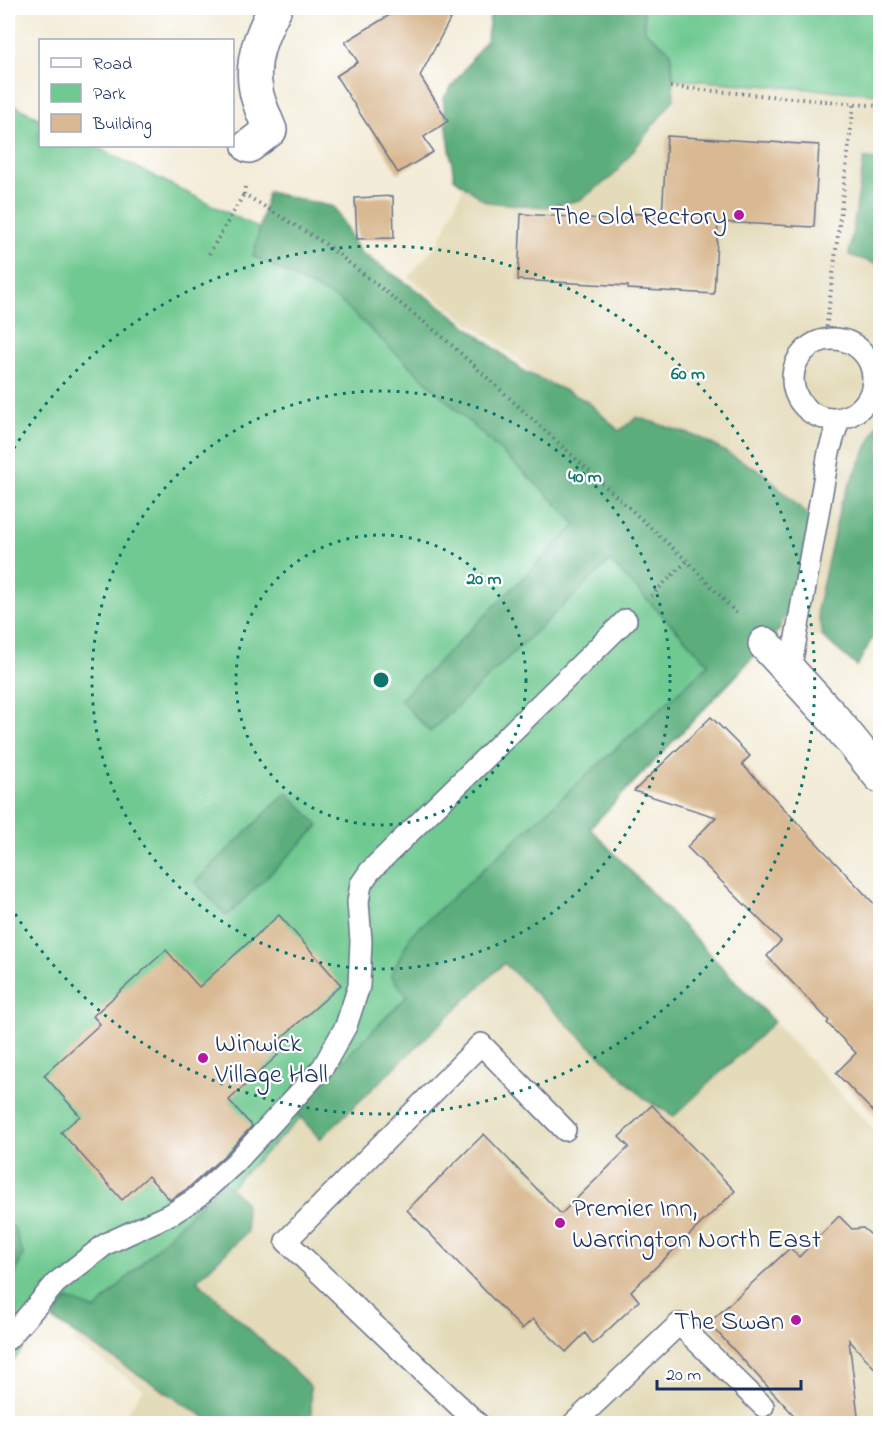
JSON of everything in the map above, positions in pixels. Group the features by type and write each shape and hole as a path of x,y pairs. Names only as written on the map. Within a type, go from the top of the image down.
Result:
{"street":[{"path":"249,146 270,130 256,90 255,67 257,47 275,8"},
{"path":"765,644 832,718 880,776"}],"lane":[{"path":"825,339 839,339 851,343 865,356 873,373 873,385 869,397 861,408 839,419 826,419 813,414 802,405 795,393 793,380 795,366 801,354 812,344 825,339"},
{"path":"790,671 829,452 839,419"},
{"path":"8,1339 56,1283 106,1244 173,1213 195,1199 234,1163 323,1067 346,1026 359,986 361,941 358,902 361,884 370,871 626,620"},
{"path":"478,1424 286,1240 481,1044 565,1130"},
{"path":"573,1424 679,1324 763,1406"}],"path":[{"path":"670,87 880,106"},
{"path":"825,339 854,104"},
{"path":"209,254 244,194 249,146"},
{"path":"244,194 324,243 444,338 687,561 765,644"},
{"path":"626,620 687,561"}],"shaded area":[{"path":"544,8 880,8 880,538 823,637 778,631 518,359 408,277 439,242"},
{"path":"495,926 681,1109 774,1022 880,1136 880,1423 119,1423 144,1389 72,1342"}],"green space":[{"path":"491,8 643,8 645,31 671,52 674,99 613,176 580,200 546,207 486,202 454,178 443,99 487,39"},
{"path":"643,8 880,8 880,94 674,79 671,52 645,31"},
{"path":"8,102 39,118 39,147 96,147 336,267 739,673 495,926 89,1326 52,1310 8,1368"},
{"path":"864,158 880,161 880,265 849,255"},
{"path":"268,192 334,207 360,252 445,309 525,372 587,401 619,431 637,417 701,438 763,473 811,518 791,604 778,631 590,828 774,1022 674,1116 646,1100 504,963 320,1139 294,1110 407,996 391,975 411,935 709,664 610,561 430,732 400,700 576,525 553,500 340,301 253,256"},
{"path":"880,420 880,624 857,666 823,637 817,610 841,503"},
{"path":"287,792 319,826 227,916 195,882"},
{"path":"223,1181 245,1202 247,1232 197,1280 310,1386 312,1423 214,1423 52,1319 68,1299 95,1310"},
{"path":"8,1223 14,1227 23,1254 11,1285 18,1320 8,1341"}],"building":[{"path":"401,8 456,8 420,76 448,121 424,137 433,152 398,173 336,76 358,62 345,42"},
{"name":"The Old Rectory","path":"667,136 819,145 814,227 718,222 714,294 628,289 628,286 518,280 521,214 622,220 622,213 662,215"},
{"path":"393,196 394,238 357,239 355,198"},
{"path":"711,717 750,756 742,764 880,910 880,1119 836,1073 856,1053 767,956 781,941 687,847 716,817 634,791"},
{"name":"Winwick Village Hall","path":"279,915 341,985 271,1047 278,1055 229,1100 252,1126 226,1154 187,1189 170,1200 148,1176 122,1200 61,1132 80,1116 44,1075 100,1024 93,1016 166,950 199,987"},
{"name":"Premier Inn, Warrington North East","path":"652,1105 735,1191 631,1291 639,1301 593,1344 585,1333 566,1352 533,1319 522,1329 407,1210 484,1134 561,1214 629,1147 619,1137"},
{"name":"The Swan","path":"839,1216 852,1229 863,1228 878,1241 876,1251 880,1256 880,1374 849,1340 859,1424 802,1424 709,1323 790,1248 799,1257"}],"place":[{"name":"The Old Rectory","path":"739,215"},
{"name":"Winwick Village Hall","path":"203,1058"},
{"name":"Premier Inn, Warrington North East","path":"560,1223"},
{"name":"The Swan","path":"796,1320"}]}
